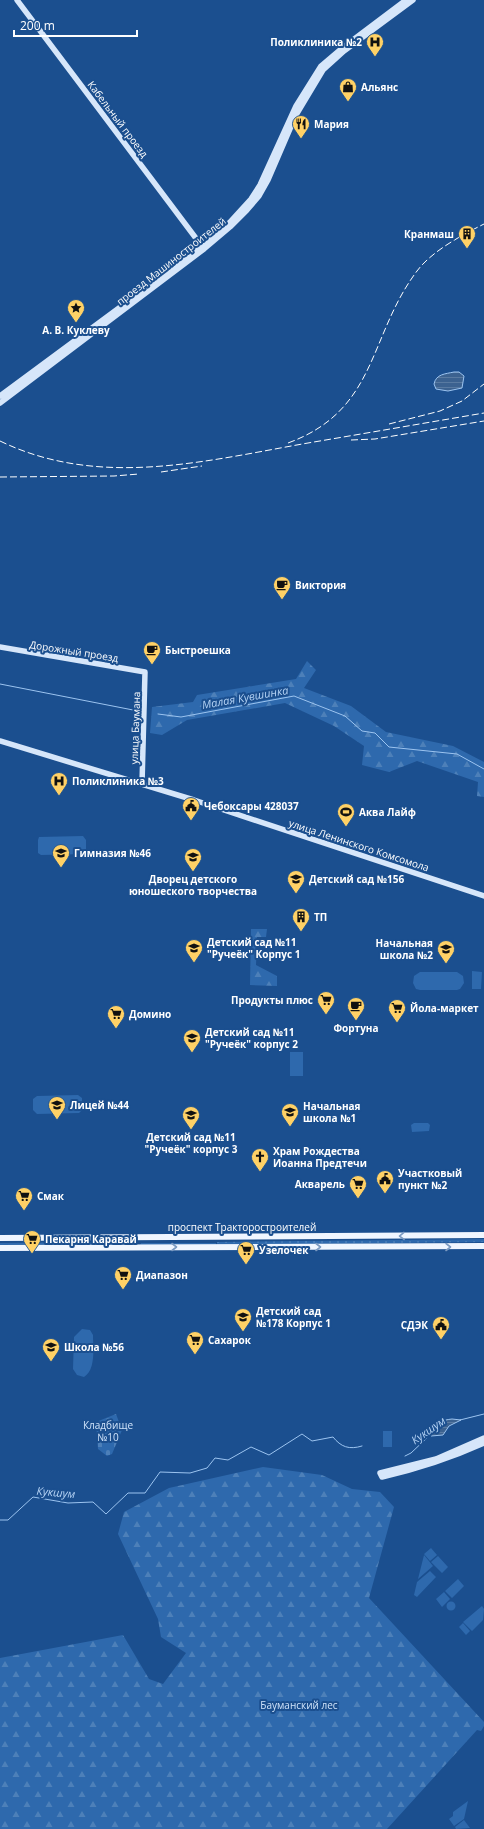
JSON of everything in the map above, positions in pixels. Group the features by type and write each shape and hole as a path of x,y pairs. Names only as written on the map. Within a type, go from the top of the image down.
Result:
{"main road":[{"name":"Кабельный проезд","path":"17,0 203,247"},
{"name":"проезд Машиностроителей","path":"0,403 96,327 230,227 247,210 273,168 296,115 323,70 344,51 405,3 413,0"},
{"name":"проезд Машиностроителей","path":"0,396 57,357"},
{"name":"Дорожный проезд","path":"0,647 145,672"},
{"name":"улица Баумана","path":"142,784 145,672"},
{"name":"улица Ленинского Комсомола","path":"0,741 142,784 484,896"},
{"name":"проспект Тракторостроителей","path":"0,1238 484,1235"},
{"path":"135,1237 135,1248"},
{"name":"проспект Тракторостроителей","path":"0,1248 484,1246"},
{"path":"456,1453 484,1438"},
{"path":"381,1475 456,1453 484,1443"}],"green space":[{"path":"307,661 316,670 304,688 351,706 386,732 453,746 484,762 484,797 477,796 478,782 417,761 389,772 362,765 364,746 334,726 285,703 187,720 162,735 150,733 152,707 193,702 197,695 296,679"},
{"path":"83,836 86,840 85,854 41,855 38,853 39,837"},
{"path":"251,929 267,929 266,937 257,937 256,965 277,976 277,986 250,985"},
{"path":"472,971 482,972 481,989 472,989"},
{"path":"420,972 457,972 463,976 464,983 460,989 457,990 416,989 413,983 414,976"},
{"path":"290,1052 303,1052 303,1076 290,1076"},
{"path":"78,1095 82,1098 82,1110 79,1113 37,1114 33,1110 33,1099 37,1096"},
{"path":"414,1123 428,1123 430,1125 429,1131 412,1132 411,1125"},
{"path":"484,1239 484,1242 217,1245 217,1242"},
{"path":"124,1242 124,1244 0,1245 0,1243"},
{"path":"141,1243 216,1243 216,1245 140,1245"},
{"path":"82,1329 90,1330 93,1335 92,1364 88,1374 84,1377 77,1375 73,1369 74,1337"},
{"name":"Кладбище №10","path":"116,1414 122,1430 112,1454 107,1456 98,1449 96,1422"},
{"path":"383,1431 392,1431 392,1447 383,1447"},
{"name":"Бауманский лес","path":"263,1467 322,1475 352,1489 380,1492 394,1507 369,1598 484,1722 484,1726 481,1731 477,1730 387,1829 0,1829 0,1658 123,1635 149,1679 163,1684 186,1653 161,1637 158,1619 118,1534 124,1512 169,1488"},
{"path":"431,1548 437,1555 430,1561 424,1554"},
{"path":"424,1555 433,1566 418,1579"},
{"path":"438,1556 448,1567 442,1573 431,1562"},
{"path":"430,1571 436,1577 417,1597 414,1595 417,1582"},
{"path":"458,1579 464,1586 452,1598 445,1591"},
{"path":"444,1592 450,1599 442,1607 436,1599"},
{"path":"451,1601 456,1606 451,1611 446,1606"},
{"path":"482,1606 484,1609 483,1620 472,1631 463,1622"},
{"path":"463,1623 470,1631 466,1635 459,1627"},
{"path":"468,1801 464,1819 454,1826 449,1819 453,1816 453,1812"},
{"path":"464,1820 470,1828 456,1829 455,1827"}],"shaded area":[{"path":"459,372 464,376 462,388 448,391 436,389 434,384 439,376"},
{"path":"452,1419 461,1420 449,1426 443,1435 431,1436 429,1434 434,1425 437,1423"}],"waterway":[{"name":"Малая Кувшинка","path":"0,684 133,710"},
{"name":"Малая Кувшинка","path":"158,714 181,717 294,696 345,716 362,731 375,733 389,747 457,754 484,769"},
{"name":"Кукшум","path":"460,1420 484,1414"},
{"name":"Кукшум","path":"0,1520 8,1520 33,1497 68,1503 93,1502 106,1514 128,1493 145,1493 160,1472 190,1473 207,1468 215,1458 228,1460 251,1447 269,1455 302,1434 312,1441 333,1437 339,1443 349,1448 362,1446"},
{"name":"Кукшум","path":"405,1456 411,1453 429,1436"}],"railway":[{"path":"288,443 317,429 339,411 355,391 368,369 401,296 423,264 448,244 484,224"},
{"path":"389,424 440,411 462,401 484,384"},
{"path":"0,441 37,456 75,464 114,467 152,467 230,457 484,413"},
{"path":"351,440 375,439 484,421"},
{"path":"161,472 202,466"},
{"path":"0,477 114,476 139,474"}],"place":[{"name":"Поликлиника №2","path":"375,57"},
{"name":"Альянс","path":"348,102"},
{"name":"Мария","path":"301,139"},
{"name":"Кранмаш","path":"467,249"},
{"name":"А. В. Куклеву","path":"76,323"},
{"name":"Виктория","path":"282,600"},
{"name":"Быстроешка","path":"152,665"},
{"name":"Поликлиника №3","path":"59,796"},
{"name":"Чебоксары 428037","path":"191,821"},
{"name":"Аква Лайф","path":"346,827"},
{"name":"Гимназия №46","path":"61,868"},
{"name":"Дворец детского юношеского творчества","path":"193,872"},
{"name":"Детский сад №156","path":"296,894"},
{"name":"ТП","path":"301,932"},
{"name":"Детский сад №11 \"Ручеёк\" Корпус 1","path":"194,963"},
{"name":"Начальная школа №2","path":"446,964"},
{"name":"Продукты плюс","path":"326,1015"},
{"name":"Фортуна","path":"356,1021"},
{"name":"Йола-маркет","path":"397,1023"},
{"name":"Домино","path":"116,1029"},
{"name":"Детский сад №11 \"Ручеёк\" корпус 2","path":"192,1053"},
{"name":"Лицей №44","path":"57,1120"},
{"name":"Начальная школа №1","path":"290,1127"},
{"name":"Детский сад №11 \"Ручеёк\" корпус 3","path":"191,1130"},
{"name":"Храм Рождества Иоанна Предтечи","path":"260,1172"},
{"name":"Участковый пункт №2","path":"385,1194"},
{"name":"Акварель","path":"358,1199"},
{"name":"Смак","path":"24,1211"},
{"name":"Пекарня Каравай","path":"32,1254"},
{"name":"Узелочек","path":"246,1265"},
{"name":"Диапазон","path":"123,1290"},
{"name":"Детский сад №178 Корпус 1","path":"243,1332"},
{"name":"СДЭК","path":"441,1340"},
{"name":"Сахарок","path":"195,1355"},
{"name":"Школа №56","path":"51,1362"}]}
